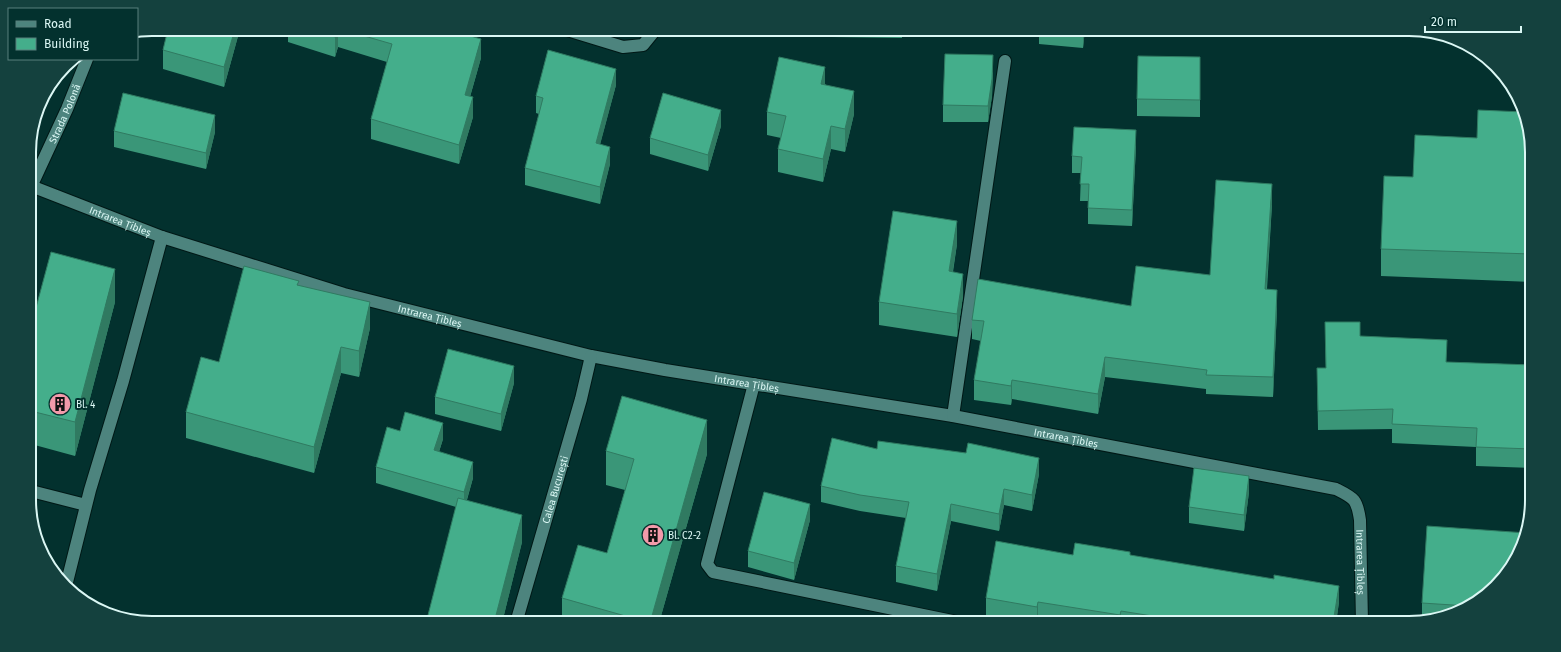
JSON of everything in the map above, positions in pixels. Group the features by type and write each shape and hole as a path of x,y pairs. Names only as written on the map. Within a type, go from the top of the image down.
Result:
{"street":[{"path":"587,36 623,47 642,45 650,36"},
{"name":"Strada Polonă","path":"36,175 67,109 87,60"},
{"path":"953,416 1005,61"},
{"name":"Intrarea Țibleș","path":"36,190 162,237 344,294 592,356 665,370 953,416 1336,489 1351,496 1358,505 1360,520 1362,616"},
{"path":"68,579 86,505 124,381 162,237"},
{"name":"Calea București","path":"518,616 592,356"},
{"path":"754,384 707,564 713,572 928,616"},
{"path":"36,492 86,505"}],"building":[{"path":"166,36 233,36 224,67 163,50"},
{"path":"364,36 470,36 481,39 465,95 473,97 459,145 371,119 392,44"},
{"path":"548,50 616,69 596,143 610,147 600,187 525,168 543,98 536,96"},
{"path":"945,54 993,55 992,79 988,106 943,105"},
{"path":"1138,56 1200,57 1200,100 1137,99"},
{"path":"779,57 825,67 821,84 854,91 845,129 831,126 823,159 778,149 786,116 767,112"},
{"path":"123,93 215,115 206,153 114,131"},
{"path":"663,93 721,110 708,155 650,138"},
{"path":"1478,110 1517,112 1524,137 1525,152 1525,254 1381,249 1384,176 1413,177 1415,135 1477,138"},
{"path":"1074,127 1136,130 1132,210 1088,208 1089,184 1080,184 1082,157 1072,156"},
{"path":"1216,180 1272,184 1265,289 1277,290 1273,377 1206,375 1207,370 1105,357 1098,394 1012,380 1011,386 974,380 984,321 972,320 978,279 1131,306 1136,266 1210,275"},
{"path":"893,211 957,221 949,271 963,274 957,314 879,302"},
{"name":"Bl. 4","path":"51,252 115,269 75,422 36,412 36,308"},
{"path":"244,266 299,281 297,285 370,302 359,351 341,347 314,447 186,412 201,357 219,362"},
{"path":"1325,322 1360,322 1360,336 1447,340 1446,362 1525,365 1525,449 1476,447 1477,428 1392,424 1393,409 1318,411 1317,368 1326,368"},
{"path":"448,349 514,366 501,414 435,397"},
{"name":"Bl. C2-2","path":"622,396 707,420 652,616 625,616 562,598 578,545 607,553 634,459 606,451"},
{"path":"405,412 443,423 434,450 473,462 464,492 376,467 387,427 400,431"},
{"path":"832,438 877,449 878,441 966,453 968,443 1039,458 1032,495 1004,489 999,514 951,504 937,574 896,566 909,502 860,495 821,486"},
{"path":"1194,468 1249,476 1244,515 1189,507"},
{"path":"764,492 810,504 794,563 748,551"},
{"path":"458,498 522,515 496,616 428,616"},
{"path":"1427,526 1520,533 1513,551 1501,571 1480,592 1456,605 1422,603"},
{"path":"996,541 1073,555 1075,543 1130,552 1130,555 1274,579 1274,575 1339,586 1334,616 1152,616 1121,611 1120,615 1038,602 1037,607 986,598"}],"place":[{"name":"Bl. 4","path":"60,404"},
{"name":"Bl. C2-2","path":"653,535"}]}
